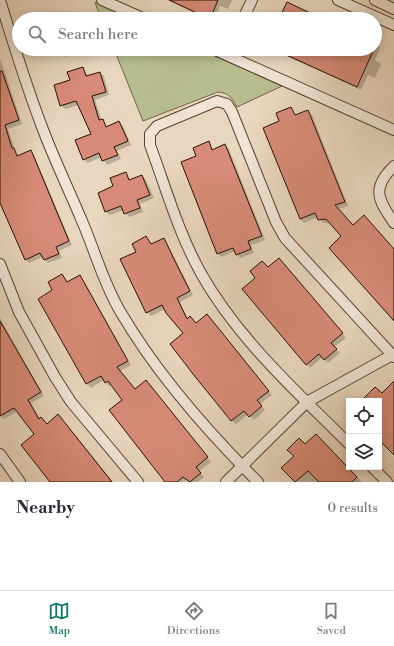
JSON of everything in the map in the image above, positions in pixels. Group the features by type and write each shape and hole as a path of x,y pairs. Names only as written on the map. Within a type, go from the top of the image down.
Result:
{"street":[{"path":"0,0 12,36"},
{"path":"102,0 129,12"},
{"path":"246,12 252,0"},
{"path":"338,0 365,12"},
{"path":"375,0 394,9"},
{"path":"382,20 394,25"},
{"path":"19,56 43,128 83,223 109,290 146,352 242,466 258,482"},
{"path":"237,56 394,130"},
{"path":"226,482 307,402 393,355 285,238 276,222 232,112 227,104 217,101 157,126 150,134 150,146 188,246 202,274 219,302 259,352 307,402 346,441"},
{"path":"394,166 380,183 378,193 381,203 394,223"},
{"path":"0,264 19,312 55,377 71,402 138,482"},
{"path":"0,454 20,482"},
{"path":"375,470 387,482"}],"green space":[{"path":"95,2 117,12 99,12"},
{"path":"117,56 215,56 282,86 237,107 230,96 218,92 143,121"}],"building":[{"path":"169,0 218,0 213,12 195,12"},
{"path":"287,2 308,12 282,12"},
{"path":"288,56 371,56 357,87"},
{"path":"83,67 86,76 100,72 106,92 92,96 99,120 103,119 106,127 119,121 128,141 114,147 118,155 102,161 99,153 83,160 75,140 91,134 76,101 60,106 54,85 70,80 67,72"},
{"path":"0,71 2,71 19,120 5,125 12,148 14,148 17,156 31,150 69,241 56,247 59,254 44,260 40,253 25,260 0,203"},
{"path":"291,107 295,115 308,110 345,202 335,205 353,225 364,215 394,249 394,321 329,248 341,236 326,219 318,220 315,213 300,219 263,128 279,121 276,113"},
{"path":"209,141 212,150 225,144 262,236 248,241 251,249 236,255 233,248 217,254 181,162 196,156 193,148"},
{"path":"126,172 129,180 142,175 150,195 137,200 140,208 124,214 121,206 105,212 98,193 113,186 110,178"},
{"path":"146,236 151,244 164,238 190,291 177,298 187,319 190,316 196,323 207,314 269,391 257,400 262,406 249,417 244,411 231,421 193,374 170,344 183,333 166,313 162,305 146,313 120,259 136,252 132,244"},
{"path":"279,258 343,333 331,343 337,349 324,360 319,354 306,365 242,289 255,278 250,271 262,261 268,267"},
{"path":"62,274 67,282 80,275 128,361 117,367 135,389 146,380 208,457 196,467 201,473 190,482 183,477 177,482 165,482 109,410 122,400 108,381 105,383 101,376 86,384 38,299 52,290 48,282"},
{"path":"0,321 41,392 28,400 39,419 41,417 47,424 58,414 112,482 50,482 21,445 34,434 14,408 0,416"},
{"path":"394,381 394,455 382,443 382,398 364,398 375,387 382,393"},
{"path":"316,434 346,465 346,470 350,470 357,477 352,482 319,482 308,471 295,482 281,468 294,456 287,450 299,438 305,444"}]}
